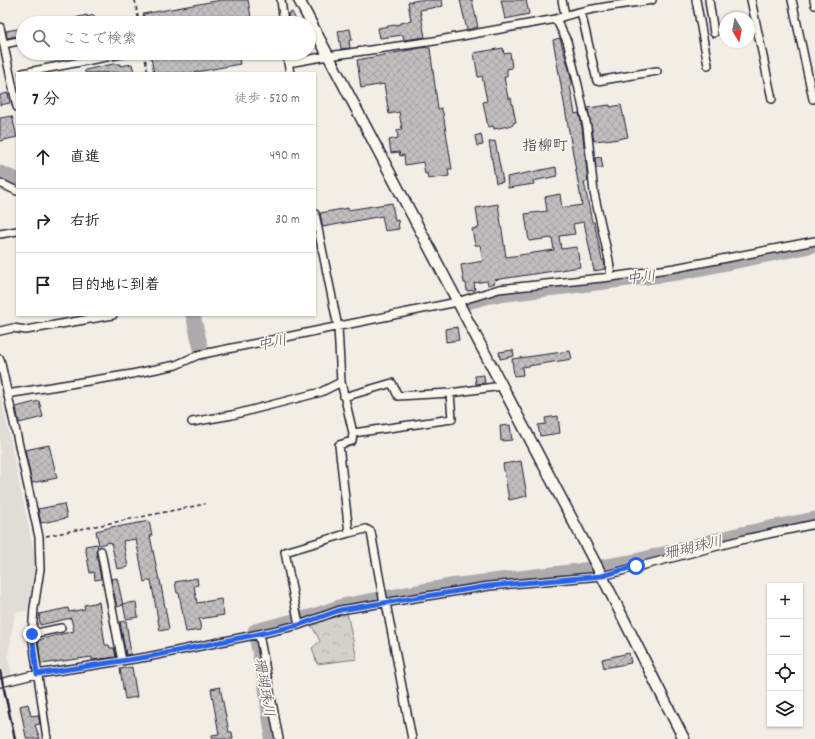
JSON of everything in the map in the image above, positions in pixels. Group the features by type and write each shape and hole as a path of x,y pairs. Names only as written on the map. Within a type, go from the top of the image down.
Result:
{"street":[{"path":"281,0 283,16"},
{"path":"299,0 307,16"},
{"path":"562,0 565,15"},
{"path":"316,58 426,42 652,0"},
{"path":"696,0 708,66"},
{"path":"709,0 714,33"},
{"path":"751,0 772,99"},
{"path":"792,0 813,99"},
{"path":"814,0 815,5"},
{"path":"581,12 597,81 657,71"},
{"path":"556,19 567,42 578,85 586,128 594,193 609,260 611,277"},
{"path":"0,27 14,75 16,94"},
{"path":"316,33 602,576 684,739"},
{"path":"4,44 16,41"},
{"path":"28,72 91,60"},
{"path":"288,60 290,72"},
{"path":"288,63 305,60"},
{"path":"0,183 16,191"},
{"path":"316,219 338,327 341,382 353,433 352,441 339,445 349,533"},
{"path":"0,234 16,232"},
{"path":"7,394 132,374 176,365 198,355 457,302 499,289 611,277 675,268 815,241"},
{"path":"0,331 13,328 26,330 107,316"},
{"path":"0,358 39,537 40,569 32,634 47,739"},
{"path":"192,422 232,415 279,404 321,392 341,382"},
{"path":"344,397 392,383 396,395 398,396 450,393 502,386"},
{"path":"353,433 452,419 450,393"},
{"path":"0,683 37,674 122,661 259,634 299,625 340,610 489,586 602,576 745,539 815,524"},
{"path":"299,625 285,552 366,529 371,532 412,739"},
{"path":"101,551 122,661"},
{"path":"32,634 61,628"},
{"path":"259,634 279,739"}],"path":[{"path":"135,0 138,16"},
{"path":"145,60 148,72"},
{"path":"39,537 205,504"}],"shaded area":[{"path":"0,392 36,563 28,611 15,612 8,657 12,678 4,679 0,661"}],"green space":[{"path":"347,613 357,659 317,664 312,648 320,641 311,624 336,614"}],"building":[{"path":"221,0 248,0 251,16 143,16 143,14"},
{"path":"420,0 442,0 443,6 420,10 425,37 404,40 403,35 380,38 378,28 411,21 408,2"},
{"path":"460,0 472,0 478,27 467,30"},
{"path":"501,0 526,0 529,14 505,19"},
{"path":"292,12 294,16 288,16 288,14"},
{"path":"16,29 16,36 7,38 6,31"},
{"path":"350,29 352,40 349,40 350,48 341,49 338,31"},
{"path":"560,38 570,73 572,86 570,86 575,114 579,113 582,128 588,181 584,182 592,222 594,222 605,269 594,271 584,222 573,224 575,234 559,236 561,249 577,247 580,267 494,280 495,283 488,285 487,281 474,283 475,290 467,291 461,265 483,261 480,245 475,245 472,229 479,228 476,208 498,204 506,257 554,250 552,238 529,241 525,214 547,211 545,197 560,194 562,208 582,205 553,40"},
{"path":"426,47 430,48 438,109 441,108 443,113 452,169 448,169 449,176 428,179 427,173 425,174 423,162 405,165 404,155 400,156 399,152 391,153 389,140 398,138 397,130 402,129 399,112 389,114 384,84 361,88 357,60"},
{"path":"503,48 504,54 510,53 512,68 507,69 507,77 504,77 508,98 511,98 516,122 513,123 513,125 494,129 493,126 488,127 483,102 487,101 482,76 478,77 474,53"},
{"path":"151,60 239,60 240,64 196,72 154,72"},
{"path":"113,64 120,64 120,66 132,64 134,72 85,72 85,70"},
{"path":"8,93 10,103 0,105 0,95"},
{"path":"610,105 610,107 621,105 628,137 613,140 594,141 588,108"},
{"path":"12,116 16,137 0,141 0,118"},
{"path":"481,134 483,145 477,146 475,136"},
{"path":"495,141 503,182 496,183 489,142"},
{"path":"601,157 603,168 596,168 595,158"},
{"path":"556,167 557,176 533,181 534,184 508,188 507,177"},
{"path":"392,203 395,221 398,220 399,229 385,231 382,216 323,227 320,213"},
{"path":"457,327 459,340 446,342 445,329"},
{"path":"513,350 514,356 500,359 499,352"},
{"path":"570,351 572,359 522,367 523,375 514,376 512,359"},
{"path":"484,375 485,383 476,384 475,376"},
{"path":"39,401 43,417 19,423 16,407"},
{"path":"558,416 560,433 540,436 538,425 546,424 545,418"},
{"path":"510,425 512,440 501,441 500,426"},
{"path":"49,445 57,478 32,483 25,450"},
{"path":"521,461 527,496 509,500 503,464"},
{"path":"64,504 67,518 41,523 38,509"},
{"path":"149,521 152,536 150,536 169,629 160,631 151,580 144,582 136,539 123,541 128,567 117,569 111,542 99,545 96,531 116,526"},
{"path":"97,544 98,547 96,552 101,579 95,580 94,572 90,573 85,546"},
{"path":"117,578 123,605 117,607 111,579"},
{"path":"197,578 198,585 194,586 197,603 221,599 224,615 199,619 201,630 186,632 179,593 177,593 175,582"},
{"path":"99,602 105,645 109,645 110,648 114,648 116,657 92,660 92,657 41,664 38,640 74,631 71,618 40,625 39,614 68,608 69,612 85,609 84,605"},
{"path":"136,602 138,617 126,619 123,604"},
{"path":"126,621 131,654 126,655 120,622"},
{"path":"629,653 631,663 604,668 602,659"},
{"path":"132,667 137,697 125,699 120,669"},
{"path":"220,687 229,732 232,732 233,739 212,739 212,735 219,734 211,689"},
{"path":"28,704 31,716 38,715 40,724 35,725 40,739 27,739 26,737 20,706"}],"waterway":[{"name":"中川","path":"0,173 16,180"},
{"name":"中川","path":"467,302 490,296 678,273 815,245"},
{"name":"中川","path":"193,316 202,353"},
{"name":"珊瑚珠川","path":"271,739 272,732 265,679 255,631 313,616 342,606 449,586 578,571 636,561 741,534 815,519"}],"railway":[{"path":"0,671 15,739"}],"district":[{"name":"指柳町","path":"545,145"}],"route":[{"path":"32,634 37,674 147,657 259,634 299,625 340,610 489,586 602,576 636,566"}]}
